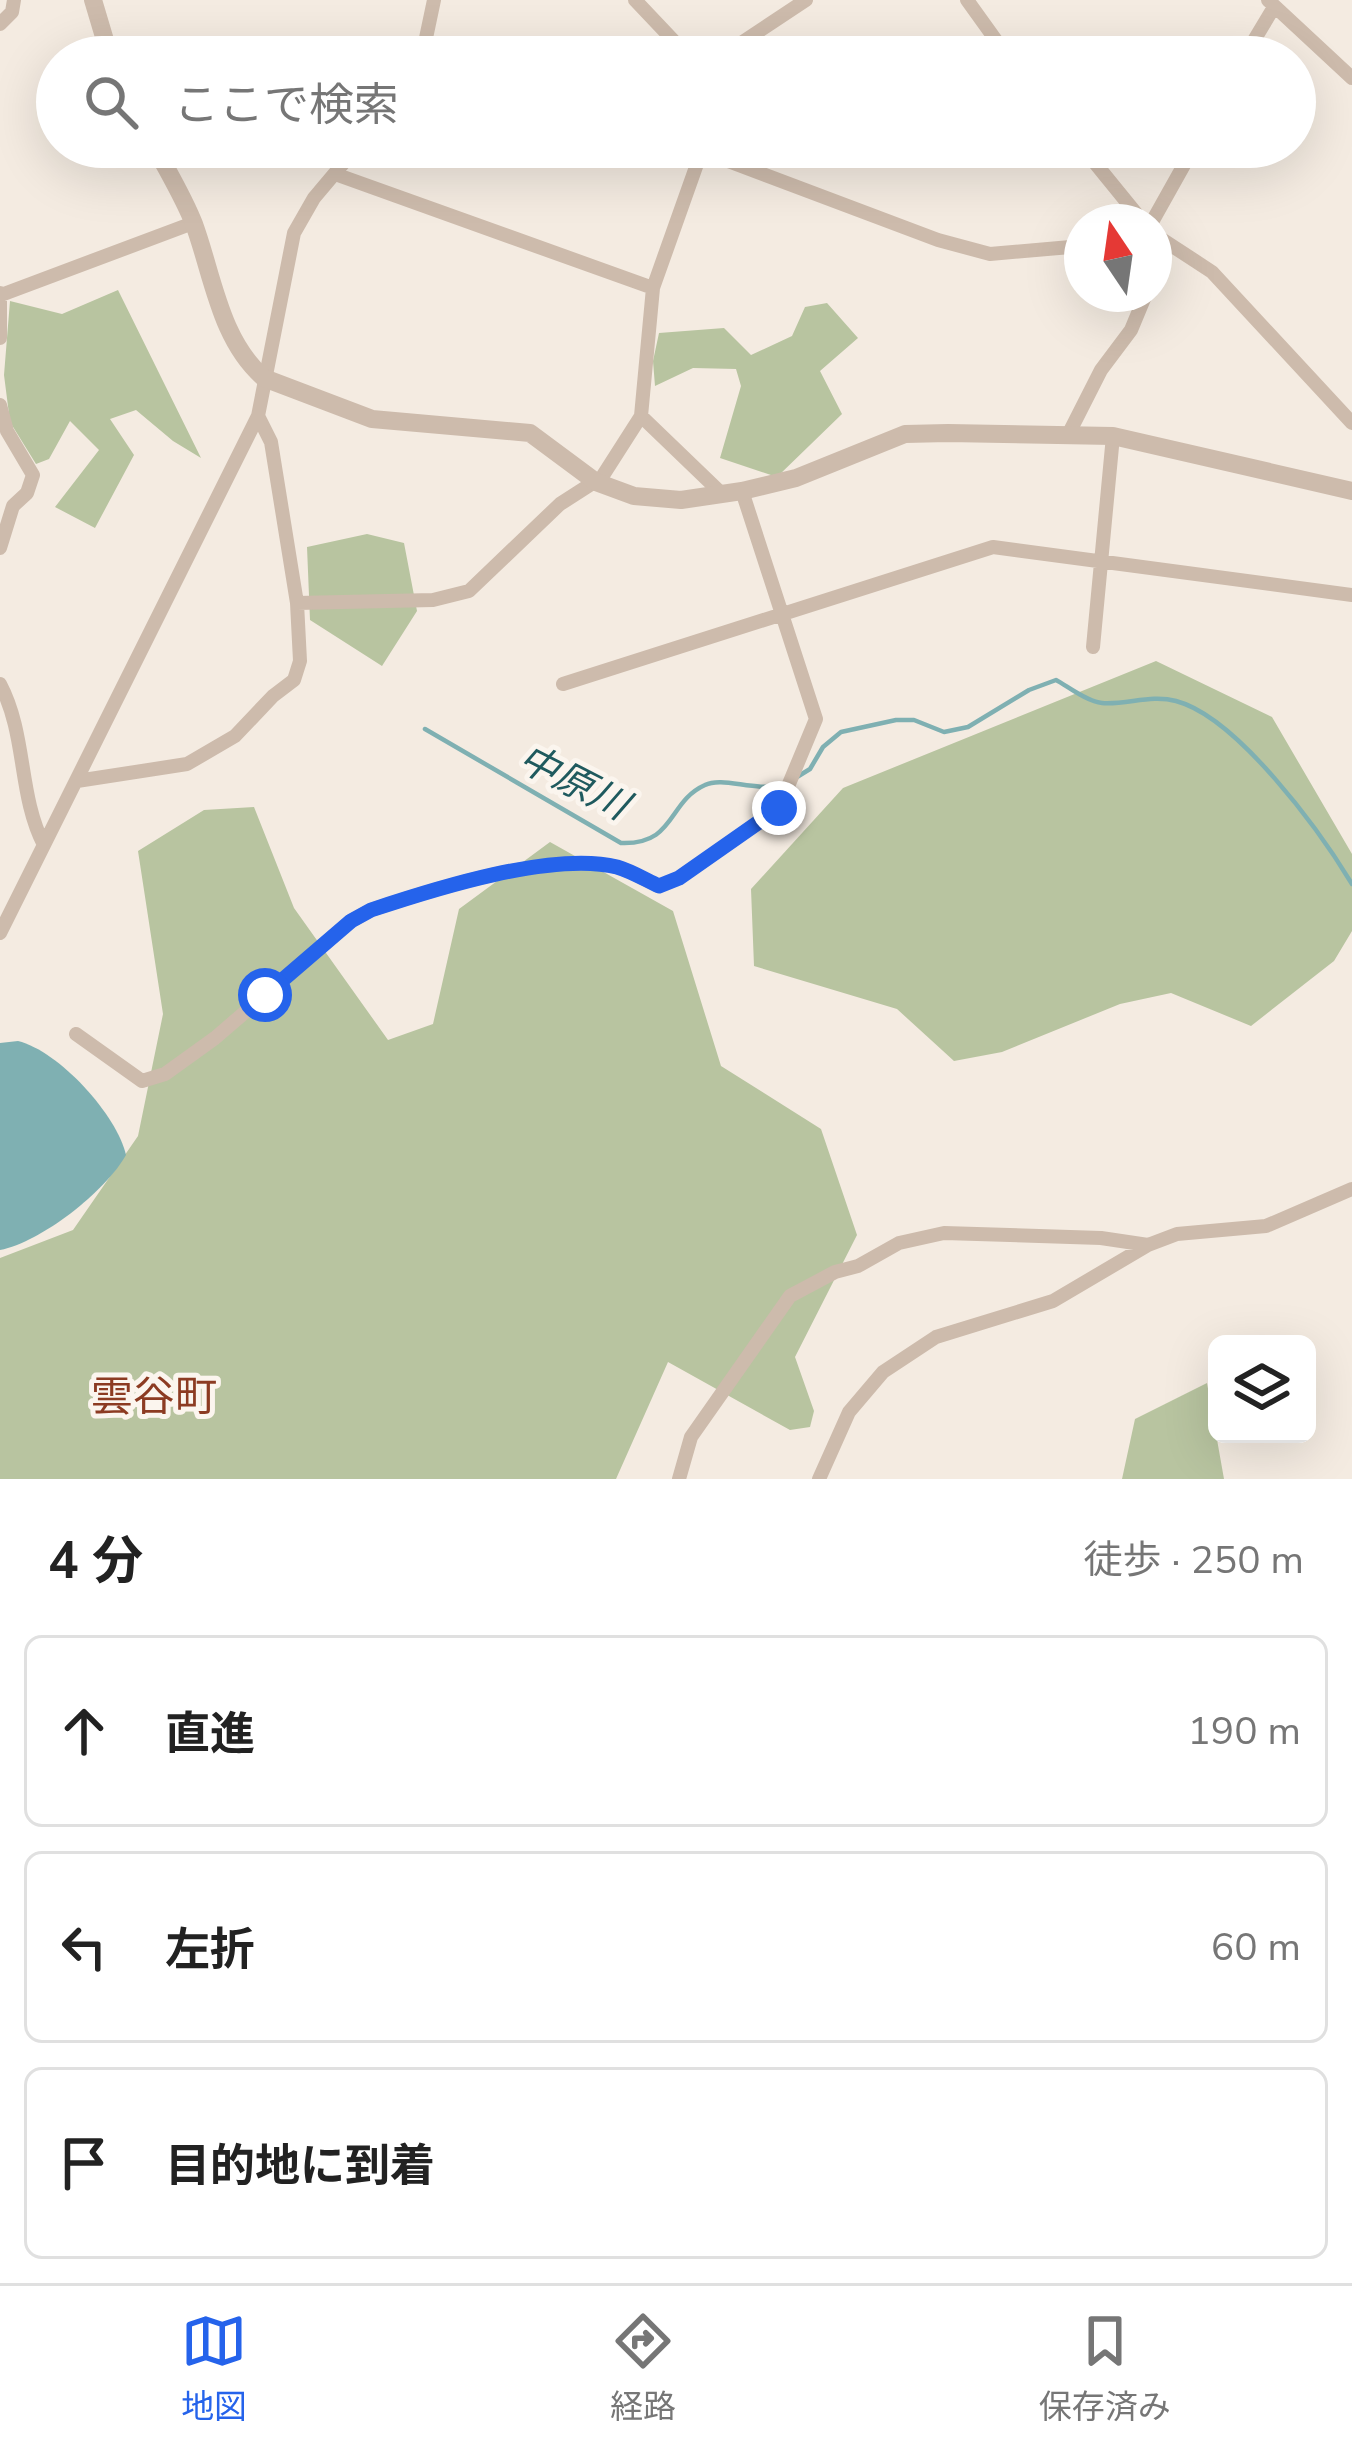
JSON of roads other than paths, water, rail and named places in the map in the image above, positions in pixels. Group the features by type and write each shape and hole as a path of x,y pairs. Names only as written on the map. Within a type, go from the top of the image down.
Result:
{"street":[{"path":"0,24 12,12 14,0"},
{"path":"93,0 104,36"},
{"path":"430,36 434,0"},
{"path":"635,0 669,36"},
{"path":"752,36 806,0"},
{"path":"967,0 993,36"},
{"path":"1255,36 1271,4 1306,36"},
{"path":"1316,45 1352,78"},
{"path":"166,168 194,223 213,293 250,367 264,378 372,419 530,433 596,482 634,496 680,500 742,491 796,478 905,434 1113,436 1352,490"},
{"path":"0,934 258,416 294,233 314,198 340,168"},
{"path":"297,603 433,600 469,591 560,504 596,482 641,416 653,288 696,168"},
{"path":"748,168 938,240 990,254 1064,248"},
{"path":"1100,168 1132,204"},
{"path":"1159,204 1181,168"},
{"path":"335,174 653,288"},
{"path":"0,338 0,294 194,223"},
{"path":"1172,246 1212,272 1352,423"},
{"path":"1067,437 1101,370 1138,312"},
{"path":"0,405 7,431 33,475 27,493 7,504 0,548"},
{"path":"77,781 187,764 236,736 272,696 294,680 300,661 297,603 271,442 258,416"},
{"path":"641,416 719,493"},
{"path":"1093,647 1113,436"},
{"path":"76,1034 142,1081 165,1074 215,1038 351,921 371,910 514,871 589,864 618,867 659,886 679,878 779,808 816,719 742,491"},
{"path":"563,684 993,547 1352,595"},
{"path":"0,684 19,729 36,830 44,845"},
{"path":"819,1479 849,1412 884,1372 937,1337 1052,1301 1148,1245 1177,1234 1266,1226 1352,1189"},
{"path":"679,1479 691,1437 790,1296 835,1272 857,1266 899,1243 944,1232 1101,1238 1148,1245"}],"water":[{"path":"18,1041 51,1057 84,1087 111,1122 126,1155 70,1213 34,1237 0,1250 0,1043"}],"waterway":[{"name":"中原川","path":"797,777 810,769 823,747 841,732 896,720 914,720 944,732 968,727 1029,690 1056,680 1096,702 1167,699 1200,711 1250,752 1320,835 1352,884"},
{"name":"中原川","path":"425,729 621,843 652,837 705,785 782,785"}],"district":[{"name":"雲谷町","path":"154,1396"}]}
